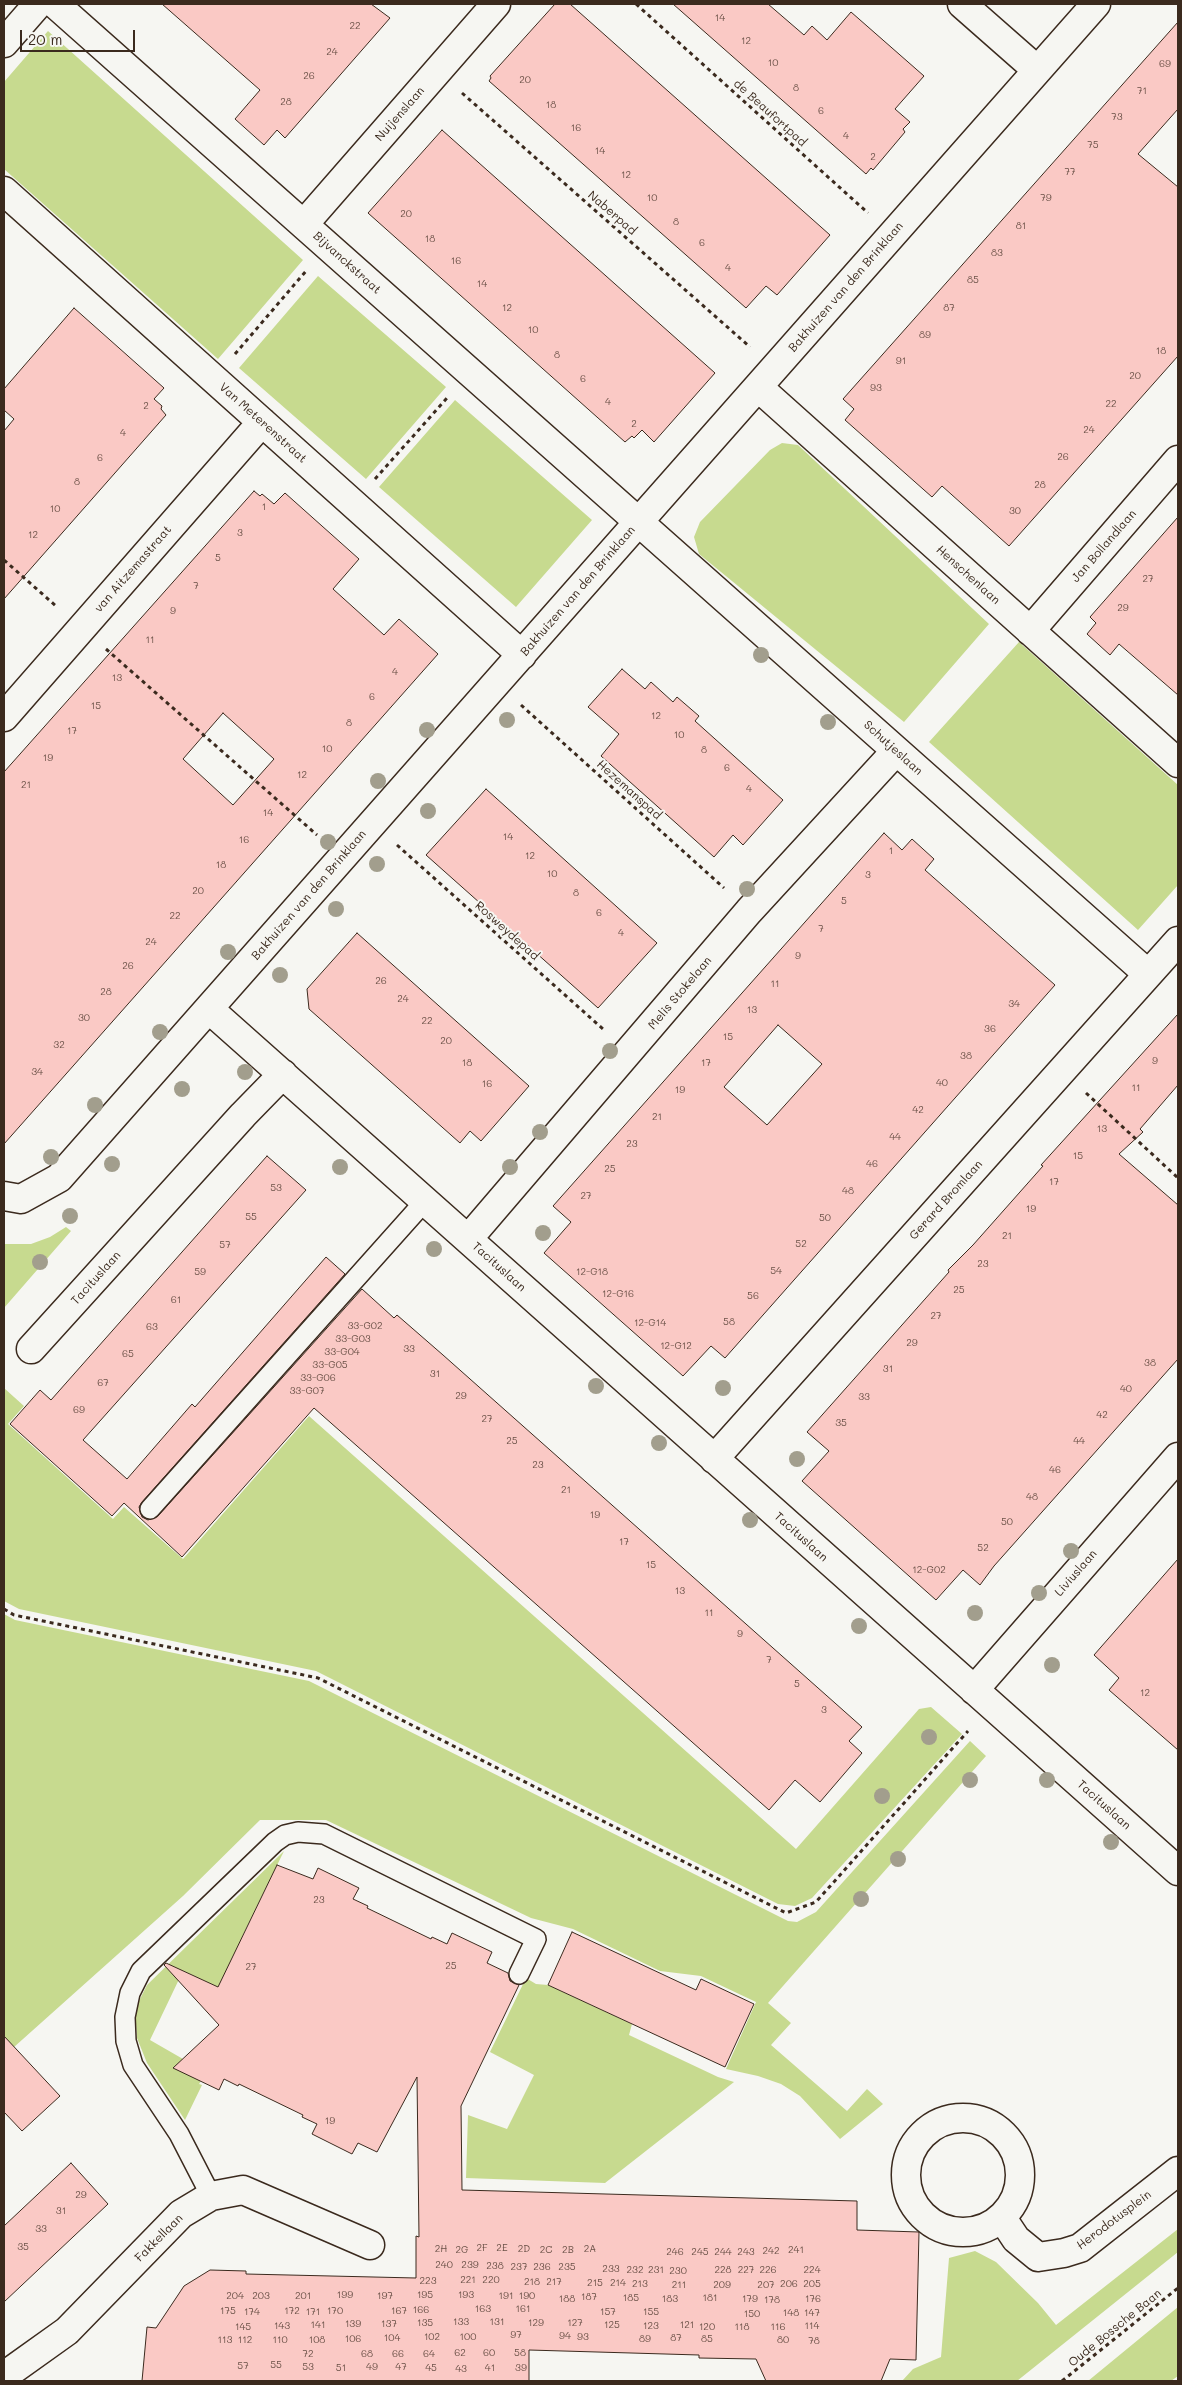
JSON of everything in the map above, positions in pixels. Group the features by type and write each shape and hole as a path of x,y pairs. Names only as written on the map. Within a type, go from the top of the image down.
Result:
{"street":[{"path":"4,43 38,4"},
{"name":"Bijvanckstraat","path":"55,4 639,522"},
{"name":"Nuijenslaan","path":"304,224 496,4"},
{"path":"962,4 1038,70"},
{"name":"Bakhuizen van den Brinklaan","path":"4,1196 22,1199 59,1178 1096,4"},
{"name":"Van Meterenstraat","path":"4,191 522,654"},
{"name":"Henschenlaan","path":"766,378 1030,631 1178,763"},
{"name":"van Aitzemastraat","path":"4,717 262,422"},
{"name":"Jan Bollandlaan","path":"1030,631 1178,460"},
{"name":"Schutjeslaan","path":"639,522 1148,974"},
{"name":"Melis Stokelaan","path":"468,1239 630,1052 749,910 896,751"},
{"name":"Gerard Bromlaan","path":"714,1459 1178,941"},
{"name":"Tacituslaan","path":"209,1009 1178,1871"},
{"name":"Tacituslaan","path":"31,1349 283,1074"},
{"name":"Liviuslaan","path":"981,1696 1178,1457"},
{"path":"955,2118 976,2120 997,2130 1014,2149 1020,2168 1018,2192 1002,2218 991,2225 966,2232 946,2230 929,2221 916,2209 906,2184 906,2164 922,2132 955,2118"},
{"name":"Herodotusplein","path":"1002,2218 1016,2239 1038,2257 1064,2254 1080,2248 1178,2171"},
{"name":"Fakkellaan","path":"4,2376 67,2331 181,2214 211,2196 243,2190 370,2245"}],"lane":[{"path":"150,1509 425,1201"},
{"path":"211,2196 179,2134 133,2065 126,2041 125,2017 130,1993 141,1970 275,1842 285,1836 298,1832 324,1834 536,1939 519,1974"}],"path":[{"name":"de Beaufortpad","path":"636,4 892,234"},
{"name":"Naberpad","path":"437,71 766,378"},
{"path":"354,504 470,372"},
{"path":"4,560 342,858"},
{"name":"Hezemanspad","path":"497,682 749,910"},
{"name":"Rosweydepad","path":"372,823 630,1052"},
{"path":"1061,1071 1178,1178"},
{"path":"4,1609 14,1615 318,1678 786,1913 816,1902 964,1737 981,1696"},
{"name":"Oude Bossche Baan","path":"1062,2381 1178,2288"}],"green space":[{"path":"48,31 303,260 218,359 4,169 4,82"},
{"path":"318,276 446,387 366,479 239,368"},
{"path":"455,400 592,520 516,607 379,487"},
{"path":"782,443 798,445 989,624 904,722 699,554 694,537 700,522 770,450"},
{"path":"1019,642 1178,785 1178,885 1138,930 929,742"},
{"path":"66,1227 71,1231 4,1308 4,1244 31,1244 50,1237"},
{"path":"4,1388 24,1406 8,1424 113,1519 124,1507 183,1559 309,1416 796,1849 919,1709 931,1707 962,1734 812,1898 795,1906 778,1904 316,1671 19,1609 4,1601"},
{"path":"4,1614 15,1620 309,1681 788,1921 797,1922 816,1912 970,1741 986,1756 768,2003 791,2023 771,2045 847,2111 867,2089 883,2104 840,2139 800,2096 781,2084 758,2076 726,2069 756,2002 701,1976 660,1971 573,1929 531,1918 326,1820 260,1820 183,1896 4,2056"},
{"path":"284,1851 243,1935 224,1990 183,1971 150,2040 183,2059 201,2081 199,2084 202,2085 185,2120 147,2063 137,2038 135,2009 147,1985"},
{"path":"526,1978 536,1984 548,1985 632,2024 629,2035 718,2077 734,2082 605,2183 466,2178 468,2115 507,2129 534,2075 490,2052"},
{"path":"1178,2229 1178,2252 1017,2381 902,2381 913,2369 941,2357 949,2258 975,2251 996,2262 1038,2303 1056,2325"},
{"path":"1178,2307 1178,2376 1171,2381 1088,2381"}],"building":[{"path":"162,4 371,4 390,18 285,138 277,130 264,145 235,119 260,90"},
{"path":"555,4 570,4 830,235 777,295 766,286 746,308 489,81 490,76"},
{"path":"673,4 768,4 804,35 812,26 827,40 851,12 924,76 895,109 910,122 903,129 905,132 873,170 871,168 866,174"},
{"path":"1178,22 1178,109 1138,154 1178,187 1178,356 1009,546 942,486 932,497 845,420 854,409 843,399"},
{"path":"442,130 715,373 654,442 642,430 634,438 632,436 625,442 368,213"},
{"path":"74,308 164,388 154,399 162,406 161,409 166,415 4,599 4,431 14,419 4,410 4,389"},
{"path":"254,491 260,496 262,494 274,504 285,493 359,559 333,589 384,635 399,619 438,654 4,1144 4,772","holes":["223,713 274,759 233,805 183,759"]},
{"path":"1178,517 1178,695 1119,644 1110,655 1087,634 1096,623 1090,617"},
{"path":"622,669 645,689 651,682 673,702 677,697 699,716 695,721 783,800 743,845 733,835 714,857 601,756 619,734 588,707"},
{"path":"486,789 657,943 598,1008 426,855"},
{"path":"884,833 902,850 912,839 934,859 925,870 1055,985 725,1358 711,1346 683,1376 544,1253 571,1222 553,1206","holes":["778,1025 822,1064 767,1125 724,1087"]},
{"path":"357,933 529,1086 481,1141 470,1131 460,1143 309,1009 307,989"},
{"path":"1178,1014 1178,1085 1140,1129 1143,1132 1119,1154 1178,1205 1178,1359 994,1566 980,1585 963,1570 936,1600 802,1481 829,1451 807,1432 949,1272 948,1270 973,1245 1043,1166 1041,1165"},
{"path":"267,1156 306,1190 83,1440 127,1479 192,1404 195,1407 326,1257 345,1274 142,1502 139,1507 142,1517 148,1520 158,1516 362,1289 394,1318 397,1315 443,1355 862,1727 849,1741 862,1753 820,1802 795,1780 769,1810 314,1408 182,1557 124,1503 112,1516 10,1424 40,1390 51,1400"},
{"path":"1178,1559 1178,1750 1109,1690 1119,1678 1094,1655"},
{"path":"277,1865 313,1879 318,1868 359,1888 353,1899 368,1906 367,1908 431,1939 432,1937 447,1944 452,1933 492,1952 487,1963 508,1973 510,1981 519,1985 461,2106 462,2190 857,2201 857,2230 919,2232 916,2360 890,2359 881,2381 766,2381 756,2359 699,2358 699,2355 529,2350 529,2381 142,2381 147,2327 156,2328 184,2286 210,2270 246,2271 246,2274 416,2278 416,2236 419,2237 417,2077 377,2152 358,2143 352,2154 312,2134 317,2124 302,2117 303,2115 239,2084 238,2086 224,2079 219,2090 173,2068 219,2025 164,1965 166,1963 218,1987"},
{"path":"572,1932 696,1990 701,1979 754,2004 725,2067 548,1985"},
{"path":"4,2036 60,2096 22,2131 4,2112"},
{"path":"71,2163 108,2204 4,2302 4,2226"}]}
